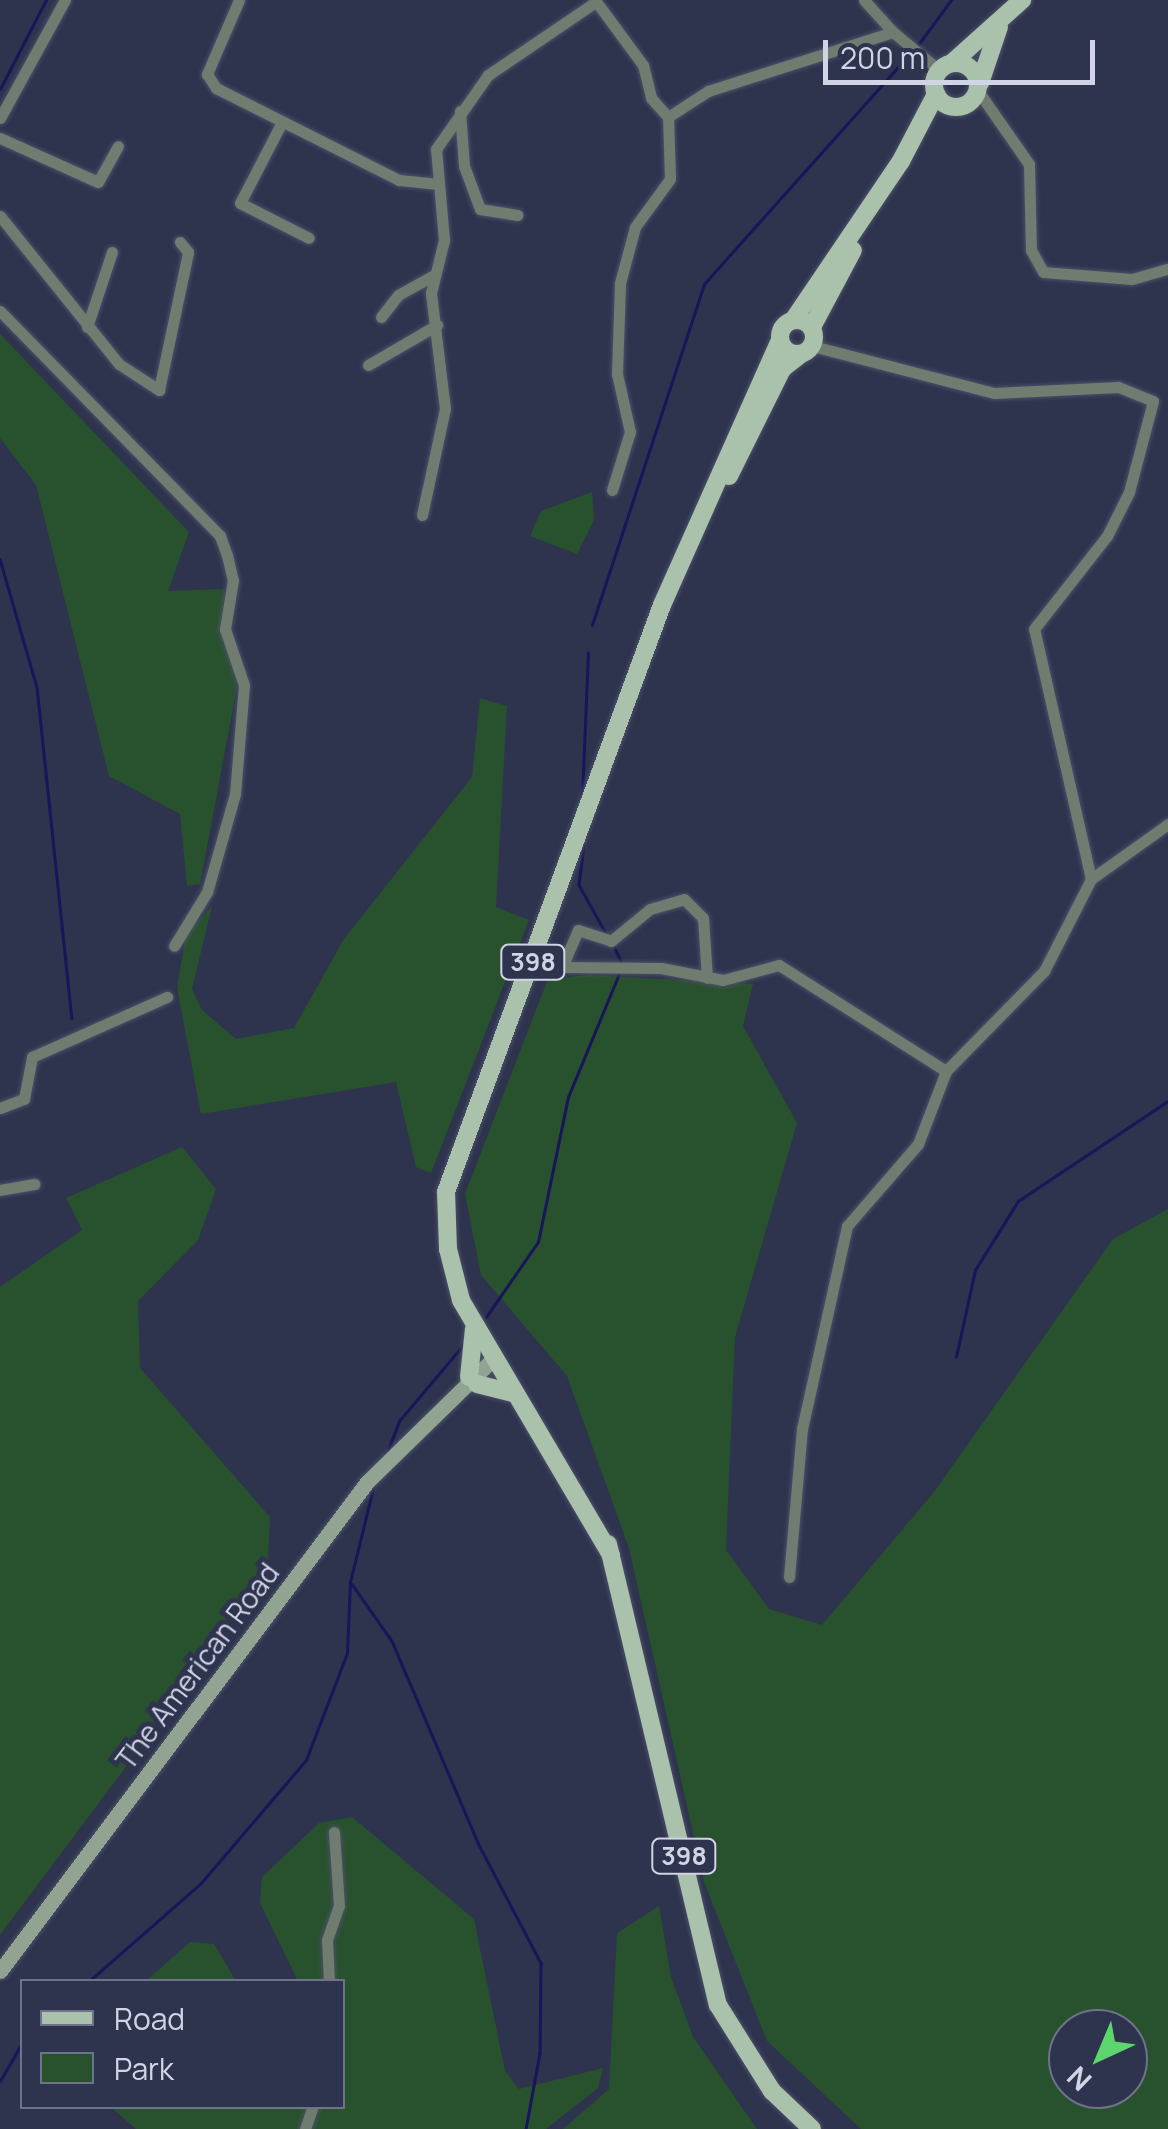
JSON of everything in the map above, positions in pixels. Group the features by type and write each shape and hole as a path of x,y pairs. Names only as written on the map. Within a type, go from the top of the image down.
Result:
{"main road":[{"path":"946,66 999,27 1022,0"},
{"path":"976,92 999,27"},
{"path":"946,66 968,65 976,92"},
{"name":"398","path":"733,452 805,337 917,136 946,66"},
{"name":"398","path":"917,136 976,92"},
{"path":"936,94 952,107"},
{"name":"398","path":"805,337 780,340 646,664 446,1192 452,1265 472,1318 597,1508 718,2004 772,2091 812,2129"},
{"name":"398","path":"452,1265 518,1395 611,1555"},
{"path":"472,1318 473,1380 518,1395"},
{"name":"The American Road","path":"0,1971 344,1512 447,1402 500,1360"}],"street":[{"path":"0,118 65,0"},
{"path":"239,0 208,79 282,122 399,180 438,184"},
{"path":"864,0 893,32 946,66"},
{"path":"422,515 445,409 432,276 444,240 436,149 460,110 488,76 594,1 643,65 651,98 668,117 670,180 635,227 620,283 617,374 630,432 612,490"},
{"path":"668,117 708,91 893,32"},
{"path":"976,92 1029,164 1031,250 1043,272 1132,279 1168,269"},
{"path":"460,110 464,166 480,209 518,215"},
{"path":"282,122 240,203 309,238"},
{"path":"0,138 98,182 118,146"},
{"path":"0,216 136,381 159,390 188,252 180,242"},
{"path":"88,327 112,252"},
{"path":"380,317 398,294 432,276"},
{"path":"0,311 220,536 227,555 233,580 225,629 244,685 235,794 207,892 174,946"},
{"path":"368,365 436,325"},
{"path":"805,337 994,393 1118,387 1153,401 1129,492 1107,536 1034,629 1092,879"},
{"path":"789,1577 802,1428 846,1226 918,1144 946,1070 1044,971 1092,879 1168,824"},
{"path":"562,967 578,930 611,941 650,910 684,899 703,918 707,978"},
{"path":"535,956 562,967 660,968 707,978 779,965 946,1070"},
{"path":"0,1108 24,1099 32,1056 167,997"},
{"path":"0,1190 34,1184"},
{"path":"328,1979 328,1940 339,1906 334,1832"}],"green space":[{"path":"0,334 189,532 168,591 224,589 237,687 200,884 187,886 180,814 109,776 36,485 0,438"},
{"path":"592,492 594,520 577,554 530,536 541,511"},
{"path":"480,698 507,706 496,907 529,920 431,1173 416,1167 396,1082 201,1114 177,988 186,934 212,906 192,989 202,1010 236,1039 294,1028 344,939 472,777"},
{"path":"589,975 753,984 743,1026 797,1123 735,1337 726,1550 769,1609 822,1625 934,1492 1113,1239 1168,1209 1168,2129 861,2129 767,2041 704,1882 629,1548 567,1376 481,1275 465,1194 548,979"},
{"path":"182,1147 216,1189 198,1240 138,1301 140,1368 270,1517 267,1578 0,1935 0,1287 82,1230 66,1198"},
{"path":"352,1817 474,1919 505,2071 519,2089 603,2068 598,2088 546,2129 136,2129 113,2109 345,2109 345,1979 297,1979 260,1903 262,1877 319,1823"},
{"path":"659,1906 671,1977 693,2037 757,2129 563,2129 609,2089 617,1933"},
{"path":"190,1942 214,1944 235,1979 148,1979"}],"waterway":[{"path":"0,89 46,0"},
{"path":"918,45 951,0"},
{"path":"592,625 704,284 908,56"},
{"path":"0,559 37,687 72,1018"},
{"path":"582,796 588,653"},
{"path":"584,845 579,885 607,935"},
{"path":"614,946 621,961"},
{"path":"486,1317 538,1242 568,1097 619,974"},
{"path":"956,1357 975,1270 1018,1201 1168,1101"},
{"path":"388,1450 399,1421 465,1343"},
{"path":"91,1979 201,1883 306,1760 347,1653 350,1582 374,1484"},
{"path":"352,1584 392,1641 478,1843 541,1963 540,2053 526,2129"},
{"path":"0,2081 20,2046"}]}
